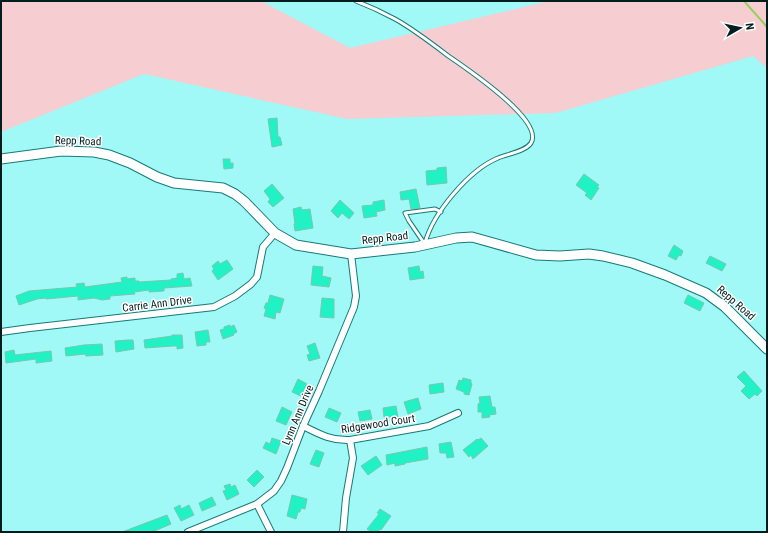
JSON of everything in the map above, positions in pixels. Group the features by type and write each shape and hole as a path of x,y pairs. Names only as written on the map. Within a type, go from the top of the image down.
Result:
{"street":[{"name":"Repp Road","path":"1,159 61,151 94,152 109,155 130,163 157,177 174,183 223,188 244,201 275,234 296,245 351,254 415,247 456,238 472,237 536,255 560,256 589,254 632,263 665,275 706,293 725,307 767,349"},
{"name":"Carrie Ann Drive","path":"1,332 214,308 235,296 251,284 257,277 263,247 275,234"},
{"name":"Lynn Ann Drive","path":"188,532 257,504 274,491 281,481 354,307 356,296 351,254"},
{"name":"Ridgewood Court","path":"303,426 324,437 339,440 350,440 429,426 458,413"},
{"path":"343,532 346,498 353,458 350,440"},
{"path":"257,504 271,532"}],"lane":[{"path":"356,1 395,19 488,84 508,101 524,118 532,133 533,138 530,145 524,149 497,158 484,165 458,187 428,232 425,245"},
{"path":"425,245 409,221 406,213 435,209 441,212"}],"shaded area":[{"path":"1,1 261,1 350,48 549,1 767,1 767,68 753,56 556,113 347,119 144,74 1,132"}],"building":[{"path":"277,118 278,137 280,137 282,145 272,147 268,119"},
{"path":"223,159 230,159 230,163 233,163 233,168 224,169"},
{"path":"446,167 447,183 427,185 426,171"},
{"path":"584,174 599,185 597,187 599,188 591,200 585,195 587,193 576,185"},
{"path":"272,184 284,198 273,207 268,202 270,199 264,191"},
{"path":"416,189 420,208 411,209 409,199 401,200 400,192"},
{"path":"340,200 354,213 349,219 342,213 338,218 331,211"},
{"path":"384,200 385,210 376,212 377,216 364,218 362,206 373,205 373,202"},
{"path":"301,207 302,210 310,209 313,228 295,231 293,209"},
{"path":"674,245 683,251 681,256 679,255 676,260 668,256"},
{"path":"710,256 726,264 722,271 706,263"},
{"path":"227,260 233,269 218,280 212,271 214,269 212,266 218,261 220,264"},
{"path":"313,266 323,267 322,276 331,278 329,287 311,285"},
{"path":"419,266 420,272 423,271 424,278 410,280 408,268"},
{"path":"183,273 184,279 190,278 192,286 164,288 164,291 149,292 149,290 134,292 135,294 110,296 110,299 102,300 94,298 78,300 78,296 37,299 19,305 16,296 29,291 77,287 76,284 84,283 85,287 122,282 121,278 127,277 127,279 135,278 135,281 139,282 171,280 177,278 177,274"},
{"path":"270,295 284,299 280,313 276,312 275,319 264,316 266,309 264,308 266,303 268,303"},
{"path":"688,295 704,303 700,311 684,303"},
{"path":"322,298 334,299 334,318 320,317"},
{"path":"230,325 230,327 234,325 237,332 233,334 234,335 223,339 220,330"},
{"path":"208,330 210,342 206,342 206,345 197,346 195,332"},
{"path":"172,335 182,335 183,348 177,349 177,346 173,346 145,348 144,340"},
{"path":"133,340 134,349 116,352 115,341"},
{"path":"315,343 320,358 309,361 307,355 310,354 307,346"},
{"path":"102,344 103,355 86,356 85,354 66,356 65,348"},
{"path":"14,350 15,355 51,351 52,361 36,363 36,359 6,363 5,352"},
{"path":"744,371 762,391 757,396 755,394 749,399 741,391 746,386 737,377"},
{"path":"463,378 471,380 472,384 469,395 456,389 459,380 462,381"},
{"path":"298,379 307,384 301,396 292,392"},
{"path":"443,383 444,392 430,394 429,385"},
{"path":"490,396 492,407 495,407 496,414 489,415 490,417 482,418 482,412 478,412 478,404 480,403 479,397"},
{"path":"418,398 421,409 408,414 404,402"},
{"path":"396,406 398,417 384,417 383,408"},
{"path":"282,407 292,412 286,425 276,421"},
{"path":"329,408 341,413 337,422 325,417"},
{"path":"370,410 372,419 360,421 358,412"},
{"path":"272,438 281,441 276,454 263,448 266,442 270,444"},
{"path":"481,438 488,446 473,459 471,455 469,457 463,450 477,439 478,440"},
{"path":"451,442 454,457 447,458 446,453 440,453 439,444"},
{"path":"427,447 428,459 395,466 395,463 387,465 386,455"},
{"path":"316,450 324,453 319,467 310,464"},
{"path":"376,456 382,465 368,475 361,466"},
{"path":"257,470 264,477 254,487 247,480"},
{"path":"230,484 231,487 235,485 239,494 227,500 223,491 226,490 224,486"},
{"path":"292,495 307,499 305,509 301,508 296,519 287,516"},
{"path":"212,497 216,505 202,511 199,503"},
{"path":"180,505 181,509 189,505 194,515 181,521 174,508"},
{"path":"380,509 391,516 381,530 380,529 378,532 372,532 367,529 379,514 377,513"},
{"path":"167,515 171,524 152,532 122,532"}],"waterway":[{"path":"744,1 767,27"}]}
